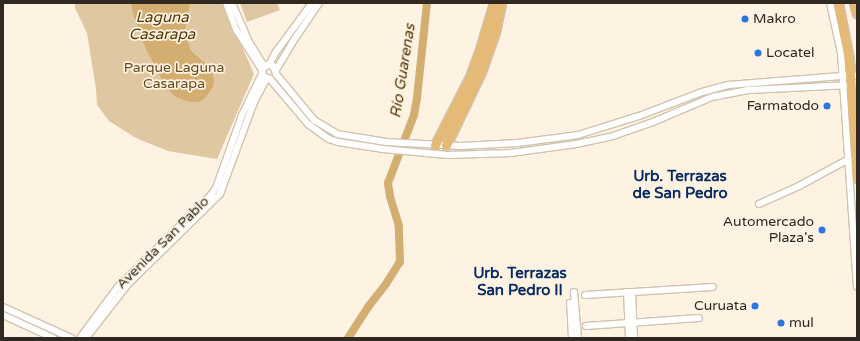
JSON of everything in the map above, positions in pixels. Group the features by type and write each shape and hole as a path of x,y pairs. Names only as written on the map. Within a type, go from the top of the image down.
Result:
{"highway":[{"path":"435,145 470,77 494,3"},
{"path":"446,145 481,72 495,32 501,3"},
{"path":"837,3 840,13 851,84 857,179"},
{"path":"854,3 857,14"}],"street":[{"path":"226,3 243,42 308,124 321,134 338,142 384,149 439,154 511,154 576,144 613,136 653,122 712,97 749,90 851,84 849,159 857,286"},
{"path":"232,3 249,42 266,72"},
{"name":"Avenida San Pablo","path":"80,338 116,294 159,249 212,198 242,115 276,52 312,3"},
{"path":"276,72 288,48 319,3"},
{"path":"276,72 314,120 326,128 343,135 386,142 487,146 578,135 639,116 702,92 728,85 850,76 841,53 830,3"},
{"path":"266,72 276,72"},
{"path":"266,72 276,72"},
{"path":"435,145 439,154"},
{"path":"439,154 446,145"},
{"path":"759,204 798,186 849,159"},
{"path":"585,295 713,287"},
{"path":"574,292 572,302 578,338"},
{"path":"629,292 631,323 634,338"},
{"name":"Avenida San Pablo","path":"86,338 116,294"},
{"path":"3,308 71,338"},
{"path":"572,338 573,310"},
{"path":"3,315 53,338"},
{"path":"586,326 699,318"},
{"path":"629,338 631,323"}],"green space":[{"name":"Parque Laguna Casarapa","path":"75,3 223,3 254,74 217,159 168,151 136,138 109,121 97,105 96,89 87,33 75,8"},
{"path":"240,3 277,3 280,10 247,22"}],"water":[{"name":"Laguna Casarapa","path":"131,3 190,3 185,31 190,49 211,68 214,79 213,87 205,98 199,102 190,102 176,97 167,89 145,47 133,14"}],"waterway":[{"name":"Río Guarenas","path":"348,338 400,262 399,226 390,196 388,183 414,115 427,3"}],"place":[{"name":"Makro","path":"745,19"},
{"name":"Locatel","path":"758,53"},
{"name":"Farmatodo","path":"827,106"},
{"name":"Automercado Plaza's","path":"822,230"},
{"name":"Curuata","path":"755,306"},
{"name":"mul","path":"781,323"}],"district":[{"name":"Urb. Terrazas de San Pedro","path":"680,184"},
{"name":"Urb. Terrazas San Pedro II","path":"520,282"}]}
